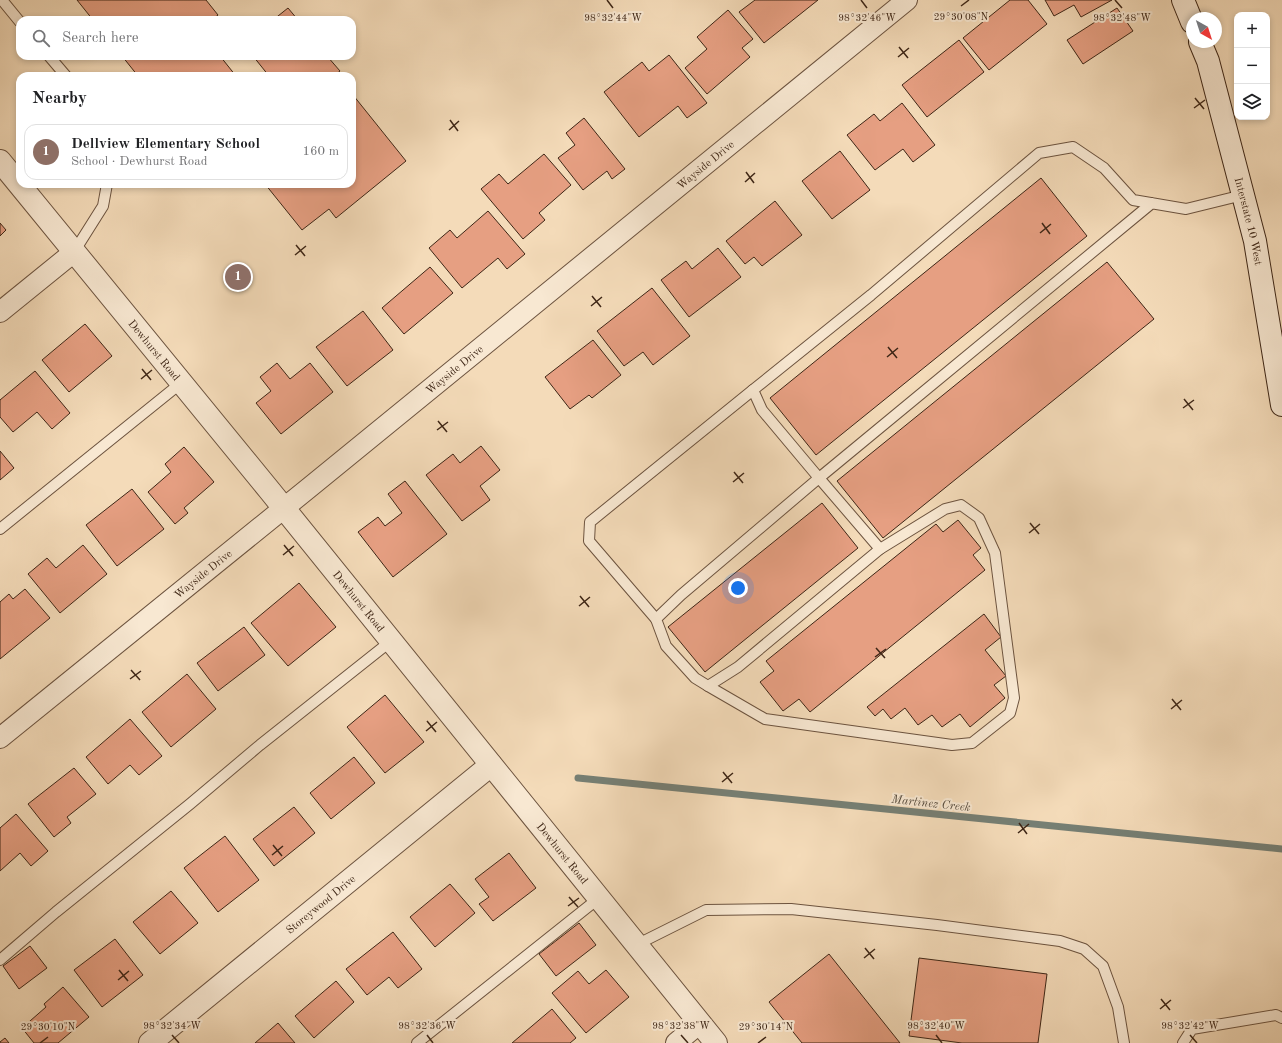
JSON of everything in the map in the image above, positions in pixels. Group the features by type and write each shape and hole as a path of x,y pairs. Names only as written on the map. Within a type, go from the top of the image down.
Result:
{"street":[{"name":"Wayside Drive","path":"0,738 907,0"},
{"path":"1183,0 1188,12"},
{"name":"Interstate 10 West","path":"1202,48 1208,62 1256,240 1282,405"},
{"name":"Dewhurst Road","path":"0,161 16,181"},
{"name":"Dewhurst Road","path":"22,188 284,508 716,1043"},
{"path":"0,312 74,252"},
{"name":"Storeywood Drive","path":"150,1043 491,765"},
{"path":"676,1043 700,1023"}],"lane":[{"path":"2,0 16,17"},
{"path":"52,60 63,72"},
{"path":"708,686 738,667 880,549 946,509 961,505 979,518 995,552 1014,698 1010,713 972,743 952,745 765,719 708,686 695,678 666,646 656,619 589,542 590,522 871,295 1039,153 1073,147 1104,168 1133,200 1186,210 1243,196"},
{"path":"74,252 103,206 106,188"},
{"path":"656,619 681,595 819,478 1152,203"},
{"path":"0,530 181,383"},
{"path":"753,390 762,410 880,549"},
{"path":"0,960 56,912 190,804 260,745 391,641"},
{"path":"417,1043 600,898"},
{"path":"636,944 706,910 791,909 937,925 1060,941 1084,950 1103,966 1118,1007 1124,1043"},
{"path":"1183,1043 1192,1028 1276,1014 1282,1018"}],"building":[{"path":"77,0 206,0 218,15 217,16 90,16"},
{"path":"755,0 818,0 764,43 739,12"},
{"path":"1010,0 1028,0 1047,24 989,70 963,38"},
{"path":"1045,0 1112,0 1081,17 1074,5 1054,16"},
{"path":"288,8 295,16 278,16"},
{"path":"1117,8 1133,31 1083,64 1067,40"},
{"path":"728,10 753,39 742,48 750,57 707,94 685,68 707,49 697,37"},
{"path":"959,40 984,72 927,117 902,85"},
{"path":"669,55 707,103 687,118 678,106 639,137 604,92 642,62 649,71"},
{"path":"125,60 223,60 233,72 135,72"},
{"path":"256,60 330,60 340,71 339,72 266,72"},
{"path":"356,99 406,161 336,218 329,209 302,230 268,188 356,188"},
{"path":"902,103 935,145 913,162 903,149 875,170 847,135 874,114 880,121"},
{"path":"584,118 625,169 612,179 607,171 583,190 558,158 575,145 566,133"},
{"path":"840,151 870,190 832,219 802,181"},
{"path":"544,154 571,185 539,213 545,220 523,239 481,189 499,174 508,184"},
{"path":"1041,178 1087,236 816,455 770,398"},
{"path":"775,201 802,235 762,266 754,257 745,264 726,241"},
{"path":"488,211 525,254 507,269 498,258 462,288 429,248 450,230 457,238"},
{"path":"0,223 6,230 0,236"},
{"path":"718,248 741,277 689,317 661,280 686,261 692,269"},
{"path":"1107,262 1154,319 883,538 837,481"},
{"path":"430,267 453,293 404,334 382,308"},
{"path":"652,288 690,336 653,365 643,352 624,366 597,331"},
{"path":"363,311 393,350 347,386 316,347"},
{"path":"85,324 112,356 69,392 42,360"},
{"path":"593,340 621,375 592,398 589,395 570,409 545,377"},
{"path":"277,363 290,379 310,363 333,392 281,434 256,403 271,391 260,377"},
{"path":"35,371 70,413 52,429 37,412 13,432 0,417 0,400"},
{"path":"481,446 500,470 480,486 490,500 462,521 426,475 453,454 460,463"},
{"path":"184,447 214,482 184,508 188,513 175,524 148,492 171,472 165,464"},
{"path":"0,451 14,468 0,480"},
{"path":"405,481 447,534 393,577 358,532 378,517 385,526 402,513 388,494"},
{"path":"132,489 164,529 117,566 86,525"},
{"path":"822,503 858,548 705,672 668,627"},
{"path":"958,520 981,548 973,555 985,570 810,712 799,699 783,711 760,682 774,671 766,661 936,524 943,532"},
{"path":"83,545 107,574 60,613 28,574 47,558 56,568"},
{"path":"299,583 336,627 288,666 251,623"},
{"path":"25,589 50,618 0,659 0,602 9,594 13,599"},
{"path":"984,614 1001,637 985,650 1006,676 994,685 1005,698 970,727 960,714 942,727 932,715 918,725 905,708 891,719 883,709 875,716 867,707"},
{"path":"244,627 265,655 218,691 197,663"},
{"path":"187,674 216,709 171,747 142,712"},
{"path":"385,695 424,742 385,773 347,727"},
{"path":"130,719 162,756 139,775 130,765 108,784 86,757"},
{"path":"354,757 375,783 331,819 310,793"},
{"path":"74,768 96,794 67,817 71,823 54,837 28,804"},
{"path":"294,807 315,833 274,866 253,839"},
{"path":"16,814 48,851 31,866 20,853 0,871 0,828"},
{"path":"225,836 259,880 218,912 184,868"},
{"path":"509,853 536,888 493,921 479,904 489,897 475,879"},
{"path":"450,884 475,913 435,947 410,917"},
{"path":"171,891 198,923 160,954 133,922"},
{"path":"579,923 596,945 556,976 539,954"},
{"path":"393,932 422,969 398,988 389,977 367,995 346,969"},
{"path":"115,939 143,975 102,1007 74,970"},
{"path":"30,946 47,968 19,989 3,966"},
{"path":"829,954 900,1043 802,1043 769,1002"},
{"path":"919,958 1047,974 1038,1043 962,1043 909,1036"},
{"path":"606,970 629,997 586,1033 552,993 578,971 589,984"},
{"path":"336,981 354,1002 314,1038 295,1016"},
{"path":"63,987 89,1017 58,1043 34,1043 22,1028 46,1007 44,1004"},
{"path":"552,1009 576,1038 570,1043 512,1043"},
{"path":"278,1023 295,1043 255,1043"},
{"path":"5,1038 9,1043 0,1043 0,1042"}],"waterway":[{"name":"Martinez Creek","path":"578,778 1282,849"}],"place":[{"name":"Dellview Elementary School","path":"238,277"}]}
